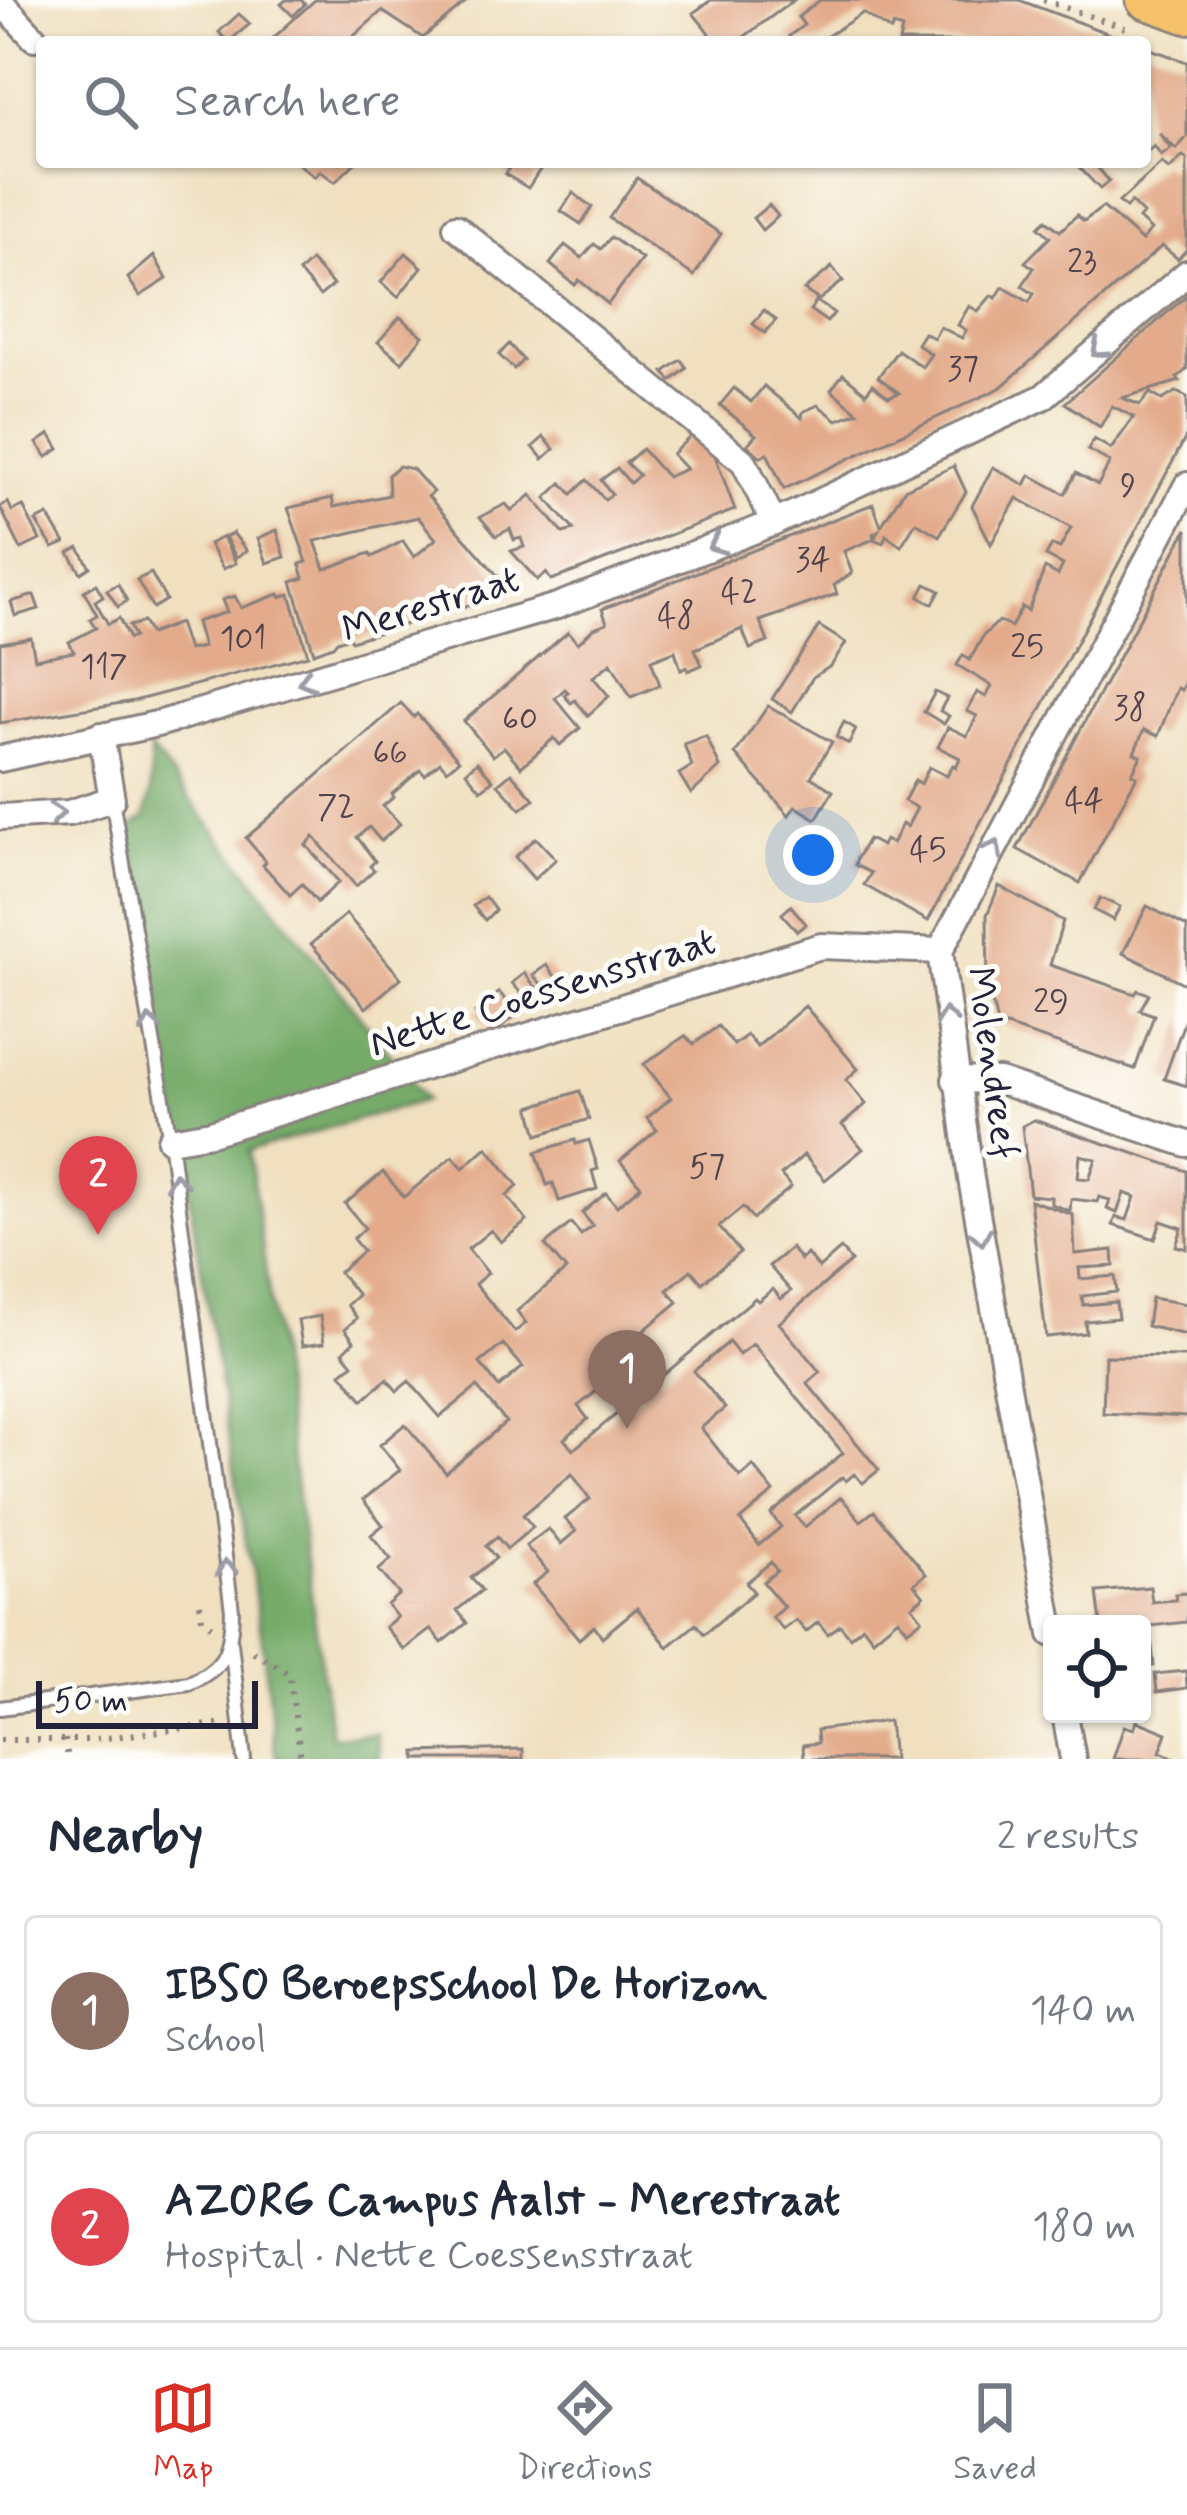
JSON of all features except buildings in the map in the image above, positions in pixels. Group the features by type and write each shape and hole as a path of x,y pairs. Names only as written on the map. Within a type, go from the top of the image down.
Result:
{"main road":[{"path":"1135,14 1187,15"}],"street":[{"path":"0,1 34,38"},
{"path":"456,227 744,462 774,523"},
{"name":"Merestraat","path":"0,759 161,723 557,606 774,523 1043,397 1187,273"},
{"name":"Molendreef","path":"1049,1615 956,1080 940,951 1187,485"},
{"path":"0,817 69,813 112,799 101,736"},
{"name":"Nette Coessensstraat","path":"170,1139 232,1126 821,946 940,951"},
{"path":"956,1080 999,1081 1187,1144"},
{"path":"1067,1723 1073,1759"}],"lane":[{"path":"112,799 170,1139 232,1610 231,1643 244,1759"},
{"path":"0,1708 189,1683 213,1673 231,1643"}],"path":[{"path":"1043,0 1135,14"},
{"path":"231,1643 289,1673 301,1759"},
{"path":"0,1740 90,1740 240,1721"},
{"path":"65,1739 68,1759"}],"green space":[{"path":"150,748 426,1100 249,1151 331,1736 377,1734 380,1759 276,1759 262,1640 129,828 145,817 151,791"}],"place":[{"name":"AZORG Campus Aalst - Merestraat","path":"98,1235"},
{"name":"IBSO Beroepsschool De Horizon","path":"627,1429"}]}
